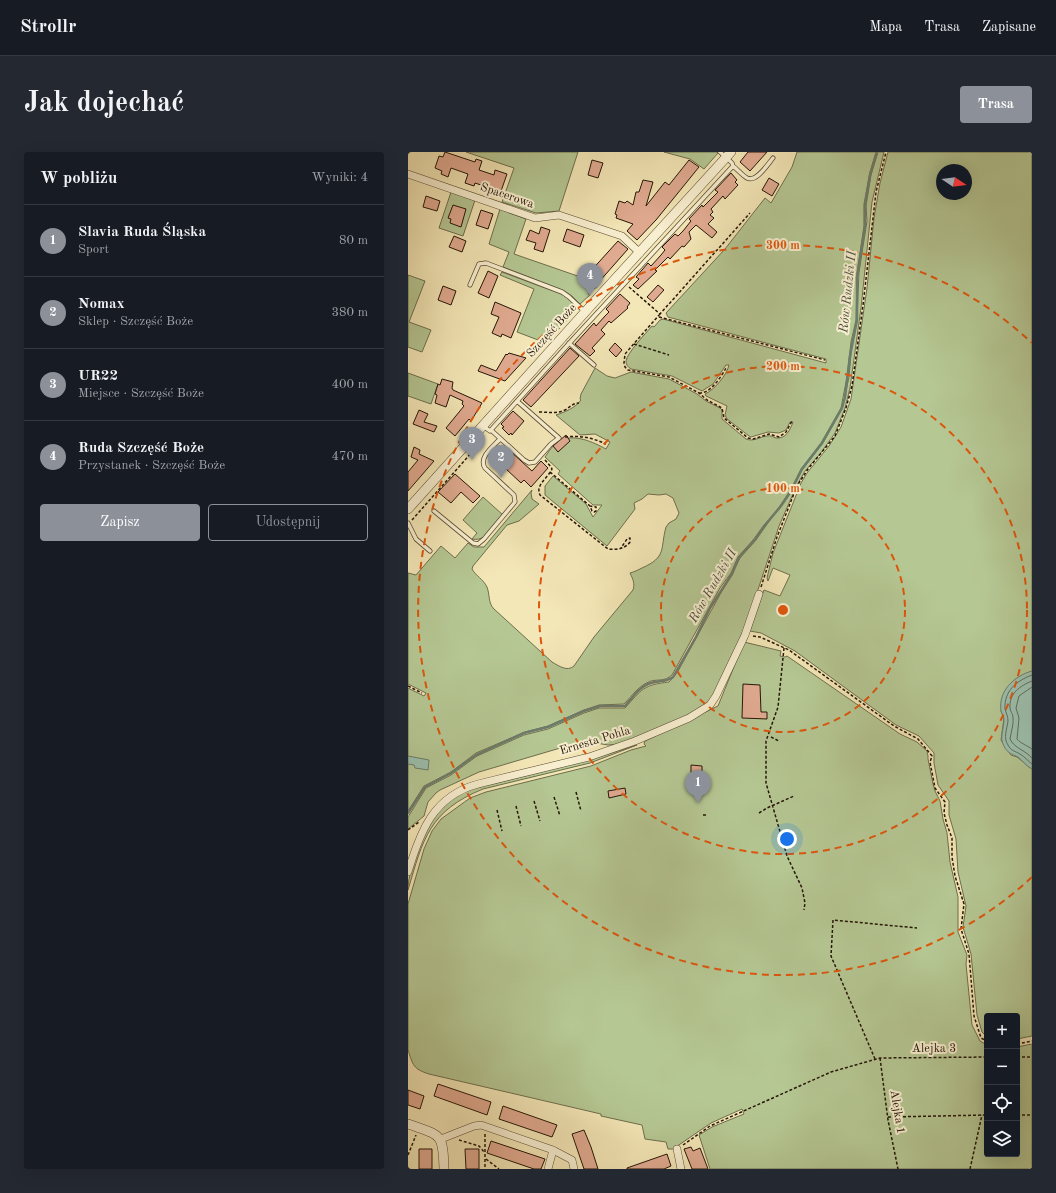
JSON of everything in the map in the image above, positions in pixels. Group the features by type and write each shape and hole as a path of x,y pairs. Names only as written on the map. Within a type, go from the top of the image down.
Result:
{"street":[{"name":"Szczęść Boże","path":"408,509 482,425 640,253 726,154"},
{"name":"Spacerowa","path":"408,174 535,218 559,215 622,236 640,253"},
{"name":"Ernesta Pohla","path":"408,872 415,849 428,820 438,808 455,793 467,787 478,784 600,754 689,718 713,702 745,635 759,594"},
{"path":"408,1124 436,1135 441,1139 443,1144 444,1169"},
{"path":"441,1139 474,1126 485,1126 553,1150 572,1160 574,1169"},
{"path":"677,1149 681,1169"},
{"path":"548,1169 553,1150"}],"lane":[{"path":"726,154 733,166 748,178 752,179 756,178 773,158"},
{"path":"491,430 624,283 733,166"},
{"path":"470,285 479,264 486,263 562,292 585,312"},
{"path":"569,343 594,365"},
{"path":"482,425 490,431 491,430 526,462 535,462 554,441 559,438 517,401"},
{"path":"434,511 473,543 478,544 484,539 515,502 514,495 485,468 483,464 484,457 500,439"},
{"path":"408,523 416,538 430,551"}],"path":[{"path":"759,594 772,551 797,486 808,469 835,436 848,402 852,386 876,192 886,152"},
{"path":"750,213 634,344 624,357 624,363 630,370 669,377 699,393 707,400 721,407 723,410 723,416 726,420 745,437 750,439 769,434 779,437 786,432 792,421"},
{"path":"624,283 659,316 825,360"},
{"path":"634,344 669,355"},
{"path":"699,393 704,393 712,386 726,368"},
{"path":"529,411 557,412 565,410 575,403 579,403"},
{"path":"559,438 593,438 606,444"},
{"path":"408,523 475,448"},
{"path":"540,456 551,467 550,472 540,485 538,491 540,495 608,549 613,550 621,548 628,545 631,540 630,538 626,539 621,548"},
{"path":"550,472 590,506"},
{"path":"745,635 760,636 784,648 806,662 894,726 918,739 932,756 930,762 935,788 945,802 944,813 952,838 952,857 955,876 964,904 961,929 969,954 974,1016 981,1038 984,1040"},
{"path":"784,648 778,707 767,735 765,748 766,783 787,856 802,888 805,903 804,910"},
{"path":"408,686 422,693"},
{"path":"771,737 779,741"},
{"path":"576,792 581,811"},
{"path":"759,813 794,796"},
{"path":"554,797 560,816"},
{"path":"534,801 540,821"},
{"path":"516,806 521,826"},
{"path":"497,810 502,830"},
{"path":"703,815 708,816"},
{"path":"875,1059 831,956 833,920 917,928"},
{"path":"1020,1043 1032,1041"},
{"name":"Alejka 3","path":"677,1149 710,1126 831,1072 880,1058 984,1057"},
{"path":"1020,1057 1032,1057"},
{"name":"Alejka 1","path":"880,1058 888,1117 898,1169"},
{"path":"888,1117 982,1115 970,1169"},
{"path":"1020,1115 1032,1115"},
{"path":"485,1126 485,1169"},
{"path":"408,1155 417,1131"},
{"path":"454,1138 479,1146 485,1152"},
{"path":"485,1158 499,1169"}],"green space":[{"path":"466,152 578,152 559,211 536,213 502,202 514,168"},
{"path":"664,152 718,153 704,169 690,159"},
{"path":"797,152 876,152 870,172 864,204 864,226 857,273 856,320 851,342 847,377 841,408 821,443 801,469 790,491 773,516 738,557 731,573 720,588 672,675 664,679 647,683 639,688 624,704 599,705 548,726 525,732 476,753 451,772 424,786 408,811 408,688 424,696 426,693 408,684 408,573 416,575 441,546 455,558 468,543 474,547 484,547 532,490 532,499 539,504 519,521 507,525 472,569 487,587 490,602 494,609 552,662 563,668 571,668 574,666 594,637 633,590 634,586 630,573 650,564 659,556 666,527 669,523 676,519 679,513 673,498 666,494 648,494 634,503 635,509 607,546 545,495 545,486 553,476 586,504 593,517 602,505 593,505 558,474 560,471 545,457 555,444 565,439 583,439 606,449 610,442 595,434 580,435 556,415 579,403 581,400 581,394 595,368 607,376 615,378 631,372 669,379 720,408 722,410 722,419 749,440 768,436 779,438 789,431 793,422 790,422 786,430 779,433 768,432 751,437 727,419 725,415 727,406 706,396 705,394 723,378 729,365 726,365 713,384 702,391 672,376 631,369 627,366 626,361 633,348 652,326 654,327 660,320 663,319 826,363 826,359 668,317 666,313 725,249 765,198 771,203 792,167"},
{"path":"878,152 884,152 872,202 861,308 850,388 845,408 835,433 820,454 805,471 797,485 779,526 748,620 715,695 695,712 657,730 619,744 608,745 584,741 479,772 436,793 428,802 424,816 408,829 408,817 426,788 451,775 477,756 524,735 548,729 599,708 625,708 635,696 644,689 669,682 677,673 740,558 755,541 791,491 802,470 823,443 842,409 849,377 852,342 857,320 859,272 867,221 866,206 871,175"},
{"path":"888,152 1032,152 1032,671 1013,681 1001,711 1004,718 1001,740 1011,755 1017,757 1032,769 1032,1036 1020,1038 1020,1013 984,1013 984,1034 982,1032 977,1015 971,954 963,927 966,906 958,872 956,839 949,815 949,801 938,785 934,763 934,753 919,736 896,725 795,651 761,633 750,631 764,590 780,596 790,575 773,568 768,581 767,578 773,553 801,483 807,473 829,446 841,427 851,399 867,288 874,218 880,183"},
{"path":"451,192 475,200 463,236 439,228"},
{"path":"500,209 526,219 514,254 592,281 598,286 594,289 593,288 588,294 590,295 580,304 563,290 503,267 509,252 489,244"},
{"path":"502,272 566,296 578,308 546,343 517,332 534,289 500,275"},
{"path":"408,275 425,281 409,322 431,330 422,352 408,347"},
{"path":"408,373 438,384 431,404 408,396"},
{"path":"483,497 503,515 484,537 472,539 477,533 463,520"},
{"path":"744,642 781,651 780,656 787,656 900,734 917,742 927,751 933,784 940,801 947,833 950,862 958,897 958,932 967,955 966,964 972,1025 980,1041 984,1043 984,1157 1020,1157 1020,1046 1032,1044 1032,1169 710,1169 699,1135 712,1127 744,1114 742,1109 711,1123 673,1149 668,1149 666,1142 645,1139 642,1125 429,1074 414,1066 408,1050 408,904 424,849 432,831 441,819 470,798 486,792 591,766 631,750 646,746 644,744 645,741 718,706"},
{"path":"637,745 590,763 483,789 465,798 439,817 431,829 418,856 408,890 409,878 414,860 427,828 441,809 458,795 469,790 589,760"}],"water":[{"path":"1032,671 1032,769 1018,757 1008,752 1004,746 1002,737 1004,719 1001,711 1001,704 1002,697 1009,685 1025,673"},
{"path":"408,756 429,760 428,770 415,768 414,765 408,764"}],"building":[{"path":"445,152 475,162 476,159 482,161 479,170 494,175 495,170 507,174 500,194 492,192 493,189 475,183 474,186 465,183 468,174 451,168 448,177 441,174 442,171 435,168 439,156 443,157"},
{"path":"748,152 767,152 750,171 740,162"},
{"path":"592,160 603,163 598,178 588,175"},
{"path":"689,160 699,167 656,220 637,240 627,231 633,224 616,218 617,215 615,214 619,201 625,203 627,201 633,205 636,192 639,192 643,180 653,182 646,206 665,182 669,185"},
{"path":"731,173 737,180 735,182 738,185 725,199 723,196 711,209 713,212 710,215 714,218 708,224 717,232 712,238 696,225 689,232 691,239 684,247 682,246 670,259 668,257 655,270 657,271 638,289 633,285 639,279 636,277 648,263 651,266 665,250 662,247 675,234 678,236 683,231 691,221 689,219 702,205 703,207 718,192 715,190"},
{"path":"769,178 779,184 772,196 762,190"},
{"path":"426,196 440,201 437,211 423,207"},
{"path":"453,205 466,209 461,227 450,223 451,219 448,218"},
{"path":"481,210 493,214 488,229 476,225"},
{"path":"541,227 550,230 543,252 534,249 536,243 526,240 530,230 539,234"},
{"path":"567,229 584,235 580,247 563,241"},
{"path":"454,236 466,241 462,252 449,247"},
{"path":"618,241 628,249 598,283 590,276 587,279 578,276 580,270 589,273"},
{"path":"488,271 498,276 489,298 478,293"},
{"path":"658,285 664,290 653,302 647,297"},
{"path":"443,286 456,291 451,305 438,300"},
{"path":"620,294 630,303 627,307 628,308 611,323 609,321 601,330 605,334 592,348 595,351 590,356 575,344 594,323 596,326 609,312 606,309"},
{"path":"495,302 521,313 511,338 502,334 501,337 492,333 499,317 491,314"},
{"path":"615,343 622,350 616,357 609,350"},
{"path":"570,348 579,356 531,407 523,400"},
{"path":"509,353 526,358 505,381 478,371 481,365 496,371 506,354 507,355"},
{"path":"442,379 453,382 453,390 482,403 471,421 469,419 455,436 446,428 464,406 462,404 463,401 450,395 446,407 435,403 437,395 435,394 438,384 440,385"},
{"path":"419,410 428,414 424,422 437,426 434,432 413,424"},
{"path":"513,411 524,421 512,435 511,433 509,435 502,428 504,427 501,424"},
{"path":"566,435 570,441 558,452 553,446"},
{"path":"414,447 420,450 419,454 434,461 408,491 408,472 418,460 411,457"},
{"path":"509,450 532,471 541,461 548,468 531,487 524,480 521,483 505,468 503,470 495,463 505,451 506,453"},
{"path":"455,474 480,496 473,503 461,492 451,503 438,492"},
{"path":"743,684 760,685 761,712 767,712 767,719 742,718"},
{"path":"691,765 702,766 702,788 691,788"},
{"path":"625,788 626,794 609,798 608,791"},
{"path":"438,1084 491,1102 487,1115 434,1096"},
{"path":"408,1090 424,1096 420,1109 408,1105"},
{"path":"503,1106 557,1125 552,1137 499,1119"},
{"path":"584,1130 598,1169 584,1169 572,1134"},
{"path":"491,1141 545,1159 541,1169 534,1169 487,1153"},
{"path":"691,1147 693,1151 700,1148 708,1169 692,1169 684,1149"},
{"path":"419,1149 432,1149 432,1169 419,1169"},
{"path":"465,1149 479,1149 479,1169 466,1169"},
{"path":"667,1154 671,1166 664,1169 627,1169 627,1168"}],"waterway":[{"name":"Rów Rudzki II","path":"408,813 425,787 451,773 476,755 524,733 548,727 584,711 600,706 625,706 643,687 651,683 667,680 673,677 696,637 710,608 732,574 739,557 755,540 781,506 791,491 802,469 822,443 842,408 857,320 857,278 865,226 865,205 870,175 877,152"}],"place":[{"name":"Ruda Szczęść Boże","path":"590,296"},
{"name":"UR22","path":"472,460"},
{"name":"Nomax","path":"501,478"},
{"name":"Slavia Ruda Śląska","path":"698,803"}]}
